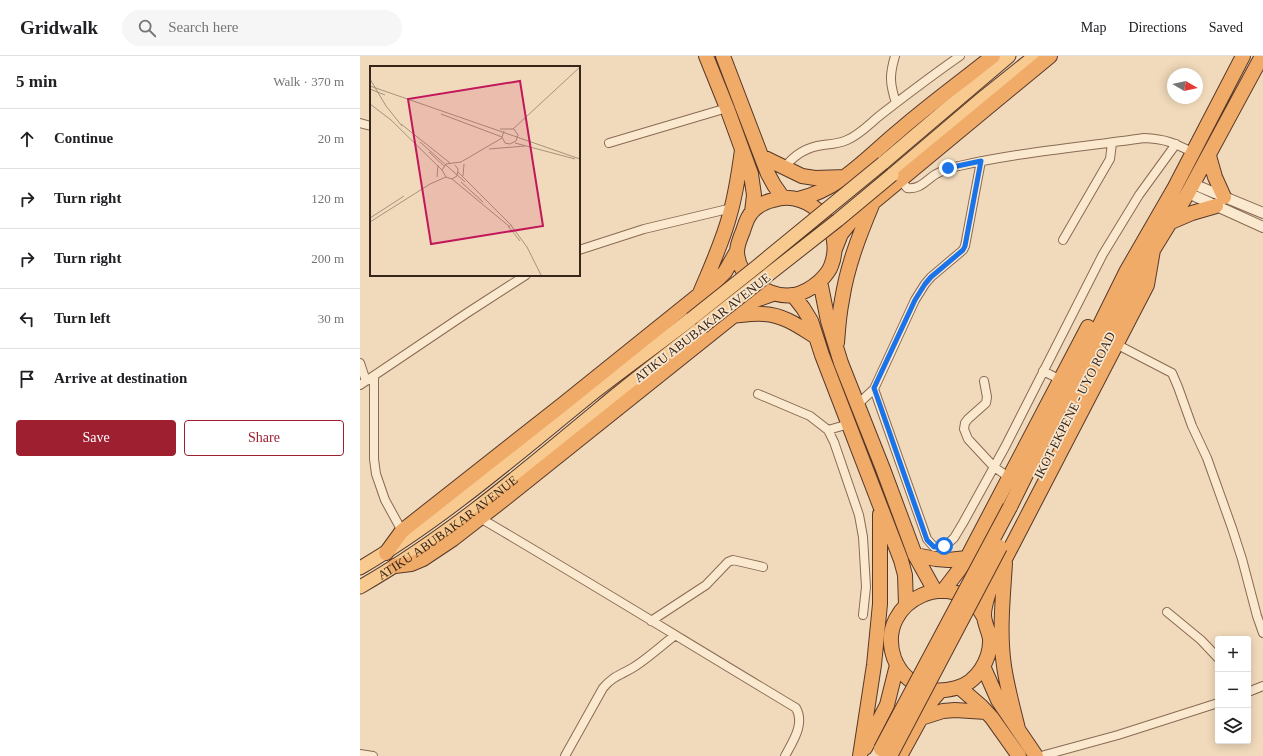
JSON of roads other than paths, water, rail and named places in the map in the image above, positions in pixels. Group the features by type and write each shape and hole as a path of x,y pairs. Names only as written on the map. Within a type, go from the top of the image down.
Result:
{"highway":[{"path":"706,56 751,174 754,195 752,212"},
{"path":"723,56 761,156 774,185 783,198"},
{"path":"798,199 826,190 846,177 900,130 993,56"},
{"path":"395,566 411,564 423,559 453,539 732,316 753,301 773,294 793,295 812,288 828,273 832,265 837,242 853,219 873,203 897,177 1050,56"},
{"name":"IKOT EKPENE - UYO ROAD","path":"1147,248 1192,152 1243,56"},
{"name":"IKOT EKPENE - UYO ROAD","path":"884,754 1014,510 1126,272 1171,222 1209,156 1262,56"},
{"path":"699,295 723,238 732,208 742,150"},
{"path":"761,156 802,176 815,178 846,177"},
{"path":"1171,222 1220,201 1209,156"},
{"path":"386,553 402,531 716,282 725,272 737,251 746,221 752,212 766,202 783,198 798,199 809,203 816,208 827,220 833,235 834,252"},
{"path":"837,350 842,299 847,276 855,246 873,203"},
{"path":"984,617 985,603 991,586 1147,284 1147,248"},
{"path":"939,591 959,570 967,558 1120,267 1147,248"},
{"path":"737,251 746,276 752,282 773,294"},
{"path":"820,281 822,298 837,350 915,555 939,591"},
{"path":"793,295 811,321 880,503 903,568 906,590 906,606"},
{"path":"732,316 760,314 775,316 793,322 816,337"},
{"path":"860,756 874,665 880,604 880,503"},
{"path":"915,555 948,560 967,558"},
{"path":"1006,557 1002,610 1002,641 1004,666 1018,729"},
{"path":"939,591 952,592 968,598 980,609 990,638 989,650 979,673 959,687 940,691 927,689 914,684 904,675 897,665 892,650 891,634 896,618 906,606 919,596 939,591"},
{"path":"860,756 887,705 897,665"},
{"path":"983,666 998,700 1036,756"},
{"path":"959,687 992,718 1019,756"},
{"path":"900,756 928,705 940,691"},
{"path":"921,718 943,711 956,710 986,712"}],"main road":[{"name":"ATIKU ABUBAKAR AVENUE","path":"360,568 386,553 470,493 598,390 691,319 883,163 1009,56"},
{"name":"ATIKU ABUBAKAR AVENUE","path":"360,587 395,566 452,527 531,466 607,402 838,220 897,177 979,101 1035,56"}],"street":[{"path":"895,56 890,70 890,87 896,103"},
{"path":"784,168 798,154 804,151 822,145 835,145 848,140 960,56"},
{"path":"609,142 727,108"},
{"path":"360,123 370,126"},
{"path":"897,177 907,188 913,189 917,188 936,174 948,168 981,161 1144,138 1160,139 1176,144 1192,152"},
{"path":"1062,240 1110,159 1112,143"},
{"path":"874,388 927,540 934,547 944,546 954,538 994,467 1103,254 1139,195 1176,144"},
{"path":"858,405 874,388 915,300 925,284 931,277 963,250 981,161"},
{"path":"1191,188 1220,201 1263,227"},
{"path":"1220,201 1263,213"},
{"path":"580,250 644,229 732,208"},
{"path":"360,363 363,383 524,276"},
{"path":"1116,344 1172,373 1192,426 1207,458 1232,528 1263,633"},
{"path":"1043,371 1061,380"},
{"path":"374,376 374,459 376,474 385,500 402,531"},
{"path":"984,381 987,397 986,403 968,419 965,423 964,429 968,439 994,467 1010,478"},
{"path":"758,394 810,416 828,430 834,442 859,515 863,537 866,586 863,615"},
{"path":"828,430 849,424"},
{"path":"480,518 569,570 674,636 796,708 800,715 800,722 785,756"},
{"path":"651,621 706,586 728,562 734,560 763,567"},
{"path":"1167,612 1201,640 1215,655"},
{"path":"565,756 608,681 634,667 674,636"},
{"path":"1251,691 1263,686"},
{"path":"1041,756 1118,735 1215,704"},
{"path":"360,754 373,756"}]}
